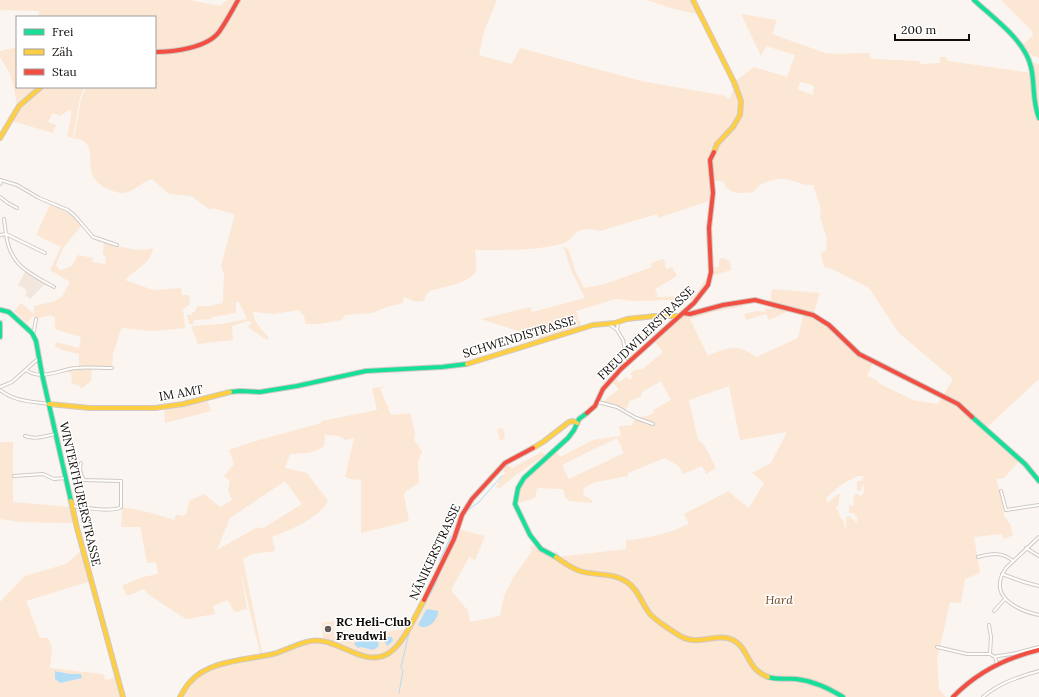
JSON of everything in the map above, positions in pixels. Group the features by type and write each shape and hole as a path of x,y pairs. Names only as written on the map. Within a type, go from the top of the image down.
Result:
{"street":[{"path":"156,52 168,52 205,43 215,36 238,0"},
{"name":"FREUDWILERSTRASSE","path":"693,0 734,82 741,101 741,110 738,119 718,144 712,156 710,167 713,189 708,231 711,276 708,285 702,295 626,364 603,389 598,402 577,423 568,438 524,478 518,488 515,500 516,509 530,536 537,545 550,555 574,569 613,576 628,582 635,590 650,615 685,639 695,641 719,638 732,640 742,648 753,667 760,674 771,678 796,679 813,682 832,689 843,697"},
{"path":"974,0 1014,39 1025,53 1031,67 1033,101 1039,118"},
{"path":"0,138 19,106 41,88"},
{"path":"0,184 1,180 17,185 40,198 68,210 93,237 117,246"},
{"path":"0,197 16,208"},
{"path":"4,219 10,252 17,264 26,272 54,287"},
{"path":"0,234 6,234 45,254"},
{"name":"SCHWENDISTRASSE","path":"314,382 366,371 473,363 593,325 618,322 627,319 687,314 723,305 755,300 813,315 829,325 859,354 958,404 1025,464 1039,481"},
{"path":"0,310 9,312 32,333 36,319"},
{"path":"617,330 618,322"},
{"path":"0,323 0,337"},
{"path":"609,323 617,330 624,344 626,364"},
{"name":"WINTERTHURERSTRASSE","path":"32,333 36,341 41,374 87,568 123,697"},
{"path":"38,359 9,384 0,389 7,395 17,400 49,404"},
{"path":"26,370 31,373 41,374 61,372 74,368 112,368"},
{"name":"IM AMT","path":"49,404 90,408 164,408 232,392 260,392 314,382"},
{"path":"598,402 617,408 636,418 653,424"},
{"name":"NÄNIKERSTRASSE","path":"180,697 191,681 206,671 234,660 273,654 308,641 323,640 371,658 389,654 401,641 424,599 446,556 466,508 475,494 505,463 540,444 569,422 572,421 577,423"},
{"path":"25,436 31,438 56,434"},
{"path":"72,506 100,509 118,509 121,507 121,481 84,480 81,473 81,463"},
{"path":"14,476 43,474 54,479 66,478"},
{"path":"1002,490 1006,510 1039,505"},
{"path":"1039,537 1006,568 1002,574 1001,586 1006,600 1010,604 1018,609 1039,615"},
{"path":"1026,548 1039,556"},
{"path":"978,558 991,554 998,554 1013,561"},
{"path":"1002,574 1039,586"},
{"path":"994,611 1006,600"},
{"path":"989,625 991,637 990,654"},
{"path":"937,647 967,654 990,654 995,658 998,664"},
{"path":"995,658 998,656 1039,647"},
{"path":"953,697 972,679 998,664 1017,656 1039,650"},
{"path":"983,697 994,688 1039,671"}],"shaded area":[{"path":"25,272 45,284 30,299 25,295 27,292 25,289 18,285"}],"green space":[{"name":"Hard","path":"0,0 190,0 220,6 227,0 497,0 484,31 479,55 512,64 520,48 641,81 726,96 725,97 729,99 734,89 731,87 732,84 754,67 787,77 795,55 766,46 761,56 741,14 777,20 772,34 825,53 869,53 871,59 919,61 920,64 940,63 940,57 946,57 948,61 1031,73 1031,67 1021,46 1033,36 1032,31 1001,0 1039,0 1039,58 1027,53 1031,62 1039,64 1039,379 986,428 1016,456 1018,462 1004,478 996,479 1003,503 1004,516 1010,524 1013,535 1004,539 1002,534 974,537 980,573 965,579 961,603 950,602 937,660 939,689 946,697 180,697 197,676 228,662 261,657 240,570 247,609 236,612 233,610 228,600 213,606 215,614 186,619 149,595 144,589 127,596 123,585 143,577 158,574 156,562 147,563 140,527 121,527 122,507 148,512 174,520 176,515 184,516 187,512 189,501 204,494 220,507 232,500 228,490 230,481 224,476 234,464 229,450 321,423 321,421 377,410 372,388 387,386 380,388 392,415 410,413 415,433 414,440 422,451 418,461 419,483 405,492 404,495 409,521 361,533 361,480 350,479 344,476 346,474 354,438 346,440 339,436 325,435 324,446 320,449 308,453 290,454 285,468 307,473 328,501 318,513 311,518 272,537 275,551 252,554 243,559 263,657 302,643 323,640 322,623 334,621 334,637 408,629 425,599 457,529 485,536 475,560 469,557 451,590 468,611 470,622 500,616 504,596 513,578 532,551 530,547 537,545 541,549 558,557 626,549 626,540 658,535 689,524 684,514 729,491 749,508 764,483 752,473 771,463 787,432 740,440 729,386 689,400 698,440 704,445 716,468 706,474 702,466 683,474 679,466 665,458 628,473 628,476 595,482 584,488 583,495 592,500 592,503 569,501 565,497 563,489 537,488 535,498 515,504 520,483 555,450 560,457 593,440 621,436 619,426 632,425 636,418 654,413 653,410 671,400 661,381 642,392 641,396 638,398 629,401 625,411 601,403 619,389 611,381 614,377 620,382 626,377 630,380 633,376 630,374 635,370 643,369 663,352 653,340 680,317 742,302 743,306 713,312 690,319 708,356 720,351 738,348 756,357 798,338 804,312 793,309 769,320 766,314 746,320 744,314 758,311 765,312 766,308 772,309 773,304 770,303 772,289 820,293 813,315 824,322 849,346 873,362 867,376 913,400 938,404 953,379 898,332 869,288 830,268 824,267 821,254 826,250 827,239 820,217 821,209 813,185 801,184 787,179 775,180 763,184 754,192 745,193 732,191 723,181 712,181 712,200 658,218 657,214 600,231 591,229 581,230 566,242 554,246 520,250 475,250 476,270 469,278 449,286 430,291 426,295 424,301 416,302 404,297 403,303 372,313 345,315 342,320 318,324 306,324 304,316 299,310 273,314 253,312 257,323 269,338 267,340 249,328 248,326 252,323 248,321 232,326 233,340 198,344 191,326 221,324 247,319 239,302 236,302 236,313 212,317 212,319 194,320 193,324 189,324 187,315 192,315 192,312 195,312 197,306 210,306 223,303 224,274 221,266 234,214 212,208 210,210 191,196 169,194 152,179 124,193 108,189 98,183 93,176 91,170 90,150 87,145 81,140 74,139 81,99 86,88 156,88 156,16 39,16 39,11 0,10","holes":["801,82 814,87 813,95 797,89","617,438 624,453 569,479 562,465","858,476 864,476 861,481 857,481 857,491 861,491 862,485 865,487 863,494 860,496 856,493 853,499 854,505 849,505 849,513 854,513 857,518 857,523 849,516 846,517 846,530 843,519 841,519 838,510 836,510 840,494 827,503 826,499 836,489","285,481 302,504 262,529 258,527 217,550 230,518"]},
{"path":"647,0 693,0 701,15 671,8"},
{"path":"16,47 16,88 38,88 17,105 13,84 9,72 0,57 0,51"},
{"path":"43,88 84,88 80,97 73,138 67,136 71,117 71,111 69,110 60,116 53,113 48,122 56,125 53,133 12,121 18,111 30,98"},
{"path":"50,205 68,212 82,225 63,248 56,265 60,270 72,266 78,255 93,258 92,262 105,264 106,258 103,253 104,242 141,250 153,248 152,254 146,262 125,280 153,290 181,288 182,295 189,295 190,304 183,309 185,328 153,331 121,329 113,354 112,368 92,369 91,381 81,389 80,386 71,383 72,375 68,371 79,367 79,354 62,350 55,346 56,342 79,348 81,337 55,329 55,318 51,315 35,319 34,315 27,323 14,311 21,303 34,314 34,306 52,302 62,297 70,282 50,270 61,247 36,235"},
{"path":"563,246 569,250 575,271 584,288 605,284 652,267 651,263 664,259 666,269 672,267 677,276 655,289 658,297 694,296 711,272 711,268 719,267 719,259 723,258 730,261 731,270 711,276 698,299 635,301 616,299 576,311 582,328 542,341 540,338 481,319 530,307 532,312 585,298 572,272"},
{"path":"207,400 211,411 165,423 164,409"},
{"path":"503,428 505,439 500,440 497,429"},
{"path":"0,442 13,442 13,502 70,507 74,523 21,522 0,519"},
{"path":"542,452 545,455 515,475 499,489 496,487 505,473 500,467 505,463 512,468"},
{"path":"76,524 79,525 125,697 0,697 0,602 25,576 66,564 82,550","holes":["91,581 117,677 105,680 104,675 102,674 50,668 52,648 48,638 40,638 26,601","56,671 70,674 81,674 78,679 60,683 55,679"]}],"water":[{"path":"428,609 438,611 438,614 431,624 421,627 418,625"},
{"path":"392,637 393,641 387,646 383,638"},
{"path":"364,639 377,641 379,644 378,647 373,650 361,647 358,648 354,644"},
{"path":"55,671 70,674 81,674 82,678 60,683 55,679"}],"waterway":[{"path":"466,511 478,503 502,476"},
{"path":"440,560 451,536"},
{"path":"414,624 440,573"},
{"path":"399,693 403,671 401,667 409,633"}],"traffic: fast":[{"path":"974,0 1007,30 1028,57 1032,73 1035,105 1039,118"},
{"path":"1,310 9,312 32,333 36,341 71,501"},
{"path":"0,323 0,337"},
{"path":"230,392 260,392 297,386 366,371 442,367 467,364"},
{"path":"556,557 541,549 530,535 515,504 518,488 524,478 568,438 579,419 587,413"},
{"path":"972,417 1025,464 1039,481"},
{"path":"768,677 809,681 843,697"}],"traffic: slow":[{"path":"693,0 734,82 741,101 740,115 733,127 717,144 714,152"},
{"path":"0,138 19,106 40,88"},
{"path":"467,364 593,325 655,316 680,316"},
{"path":"49,404 90,408 155,408 183,404 230,392"},
{"path":"533,448 569,422 573,421 577,423"},
{"path":"71,501 123,697"},
{"path":"556,557 570,567 580,571 610,575 627,582 640,597 650,614 682,637 695,640 721,637 733,640 743,648 756,669 768,677"},
{"path":"180,697 190,682 207,669 229,662 273,654 309,641 322,641 364,656 381,657 389,653 400,643 424,600"}],"traffic: jam":[{"path":"156,52 189,48 206,42 214,37 222,28 238,0"},
{"path":"587,413 595,406 603,389 621,369 694,303 708,285 711,272 709,228 713,193 710,160 714,152"},
{"path":"683,313 690,314 723,305 755,300 813,315 829,325 859,354 958,404 972,417"},
{"path":"424,600 454,539 462,515 472,499 505,463 533,448"},
{"path":"953,697 972,680 992,667 1015,657 1039,650"}],"place":[{"name":"RC Heli-Club Freudwil","path":"328,629"}]}
